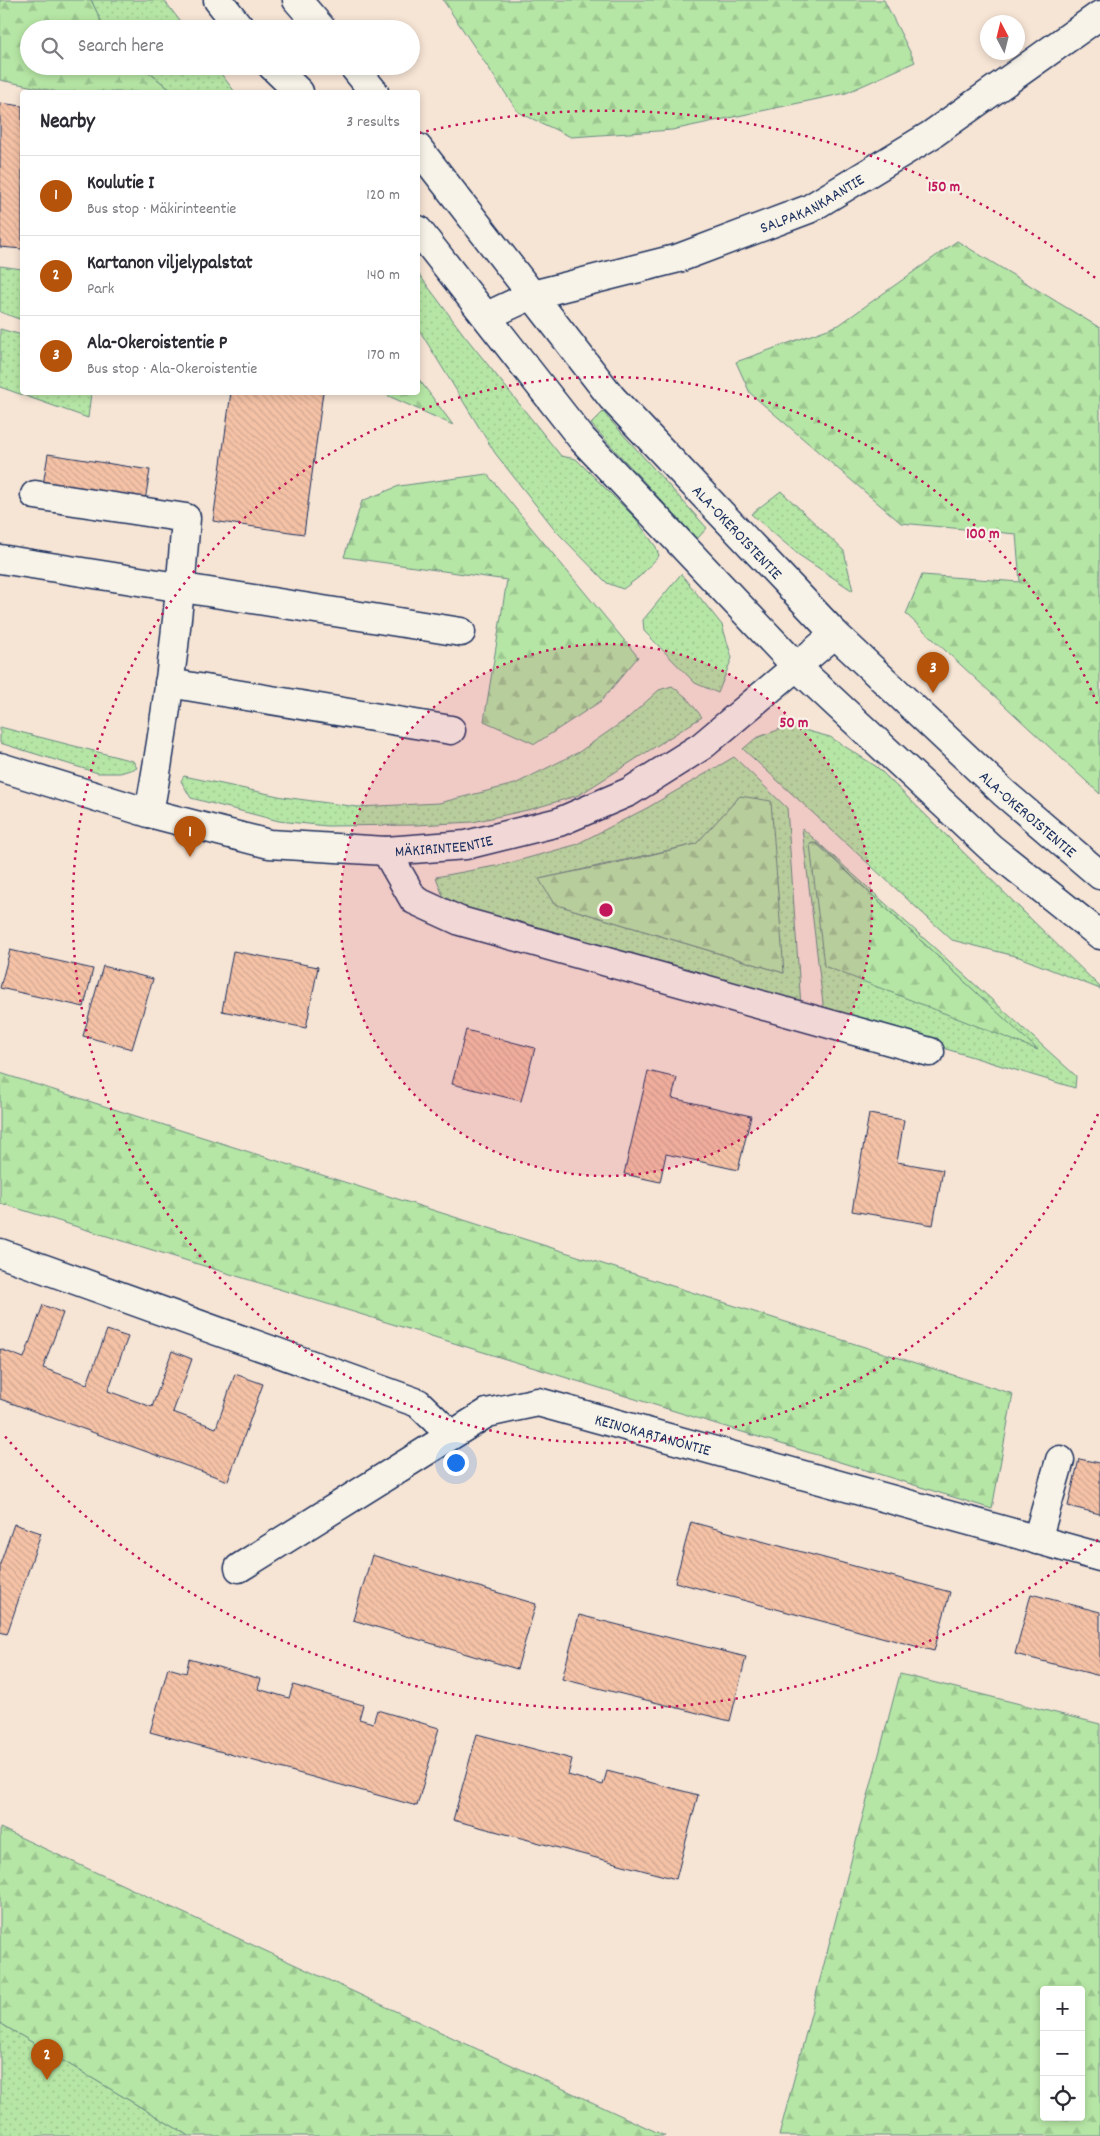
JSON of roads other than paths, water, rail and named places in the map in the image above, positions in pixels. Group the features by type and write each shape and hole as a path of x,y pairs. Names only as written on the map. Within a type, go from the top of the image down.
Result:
{"street":[{"path":"218,0 234,20"},
{"path":"297,0 314,20"},
{"name":"SALPAKANKAANTIE","path":"487,316 532,295 679,258 809,209 931,135 1100,15"},
{"path":"281,75 297,90"},
{"path":"360,75 372,90"},
{"name":"ALA-OKEROISTENTIE","path":"420,151 612,398 835,634 1004,793 1100,875"},
{"path":"420,232 582,439 797,667 991,848 1100,935"},
{"path":"35,495 186,518 181,588 159,761 149,813"},
{"path":"0,559 461,632"},
{"name":"MÄKIRINTEENTIE","path":"0,767 149,813 269,844 386,851 466,845 559,822 629,792 702,746 835,634"},
{"path":"169,683 451,730"},
{"path":"386,851 414,900 460,921 930,1052"},
{"path":"0,1253 418,1403 452,1435"},
{"name":"KEINOKARTANONTIE","path":"239,1568 487,1413 538,1402 1100,1557"},
{"path":"1037,1540 1060,1460"}],"place":[{"name":"Ala-Okeroistentie P","path":"933,693"},
{"name":"Koulutie I","path":"190,857"},
{"name":"Kartanon viljelypalstat","path":"47,2080"}]}
